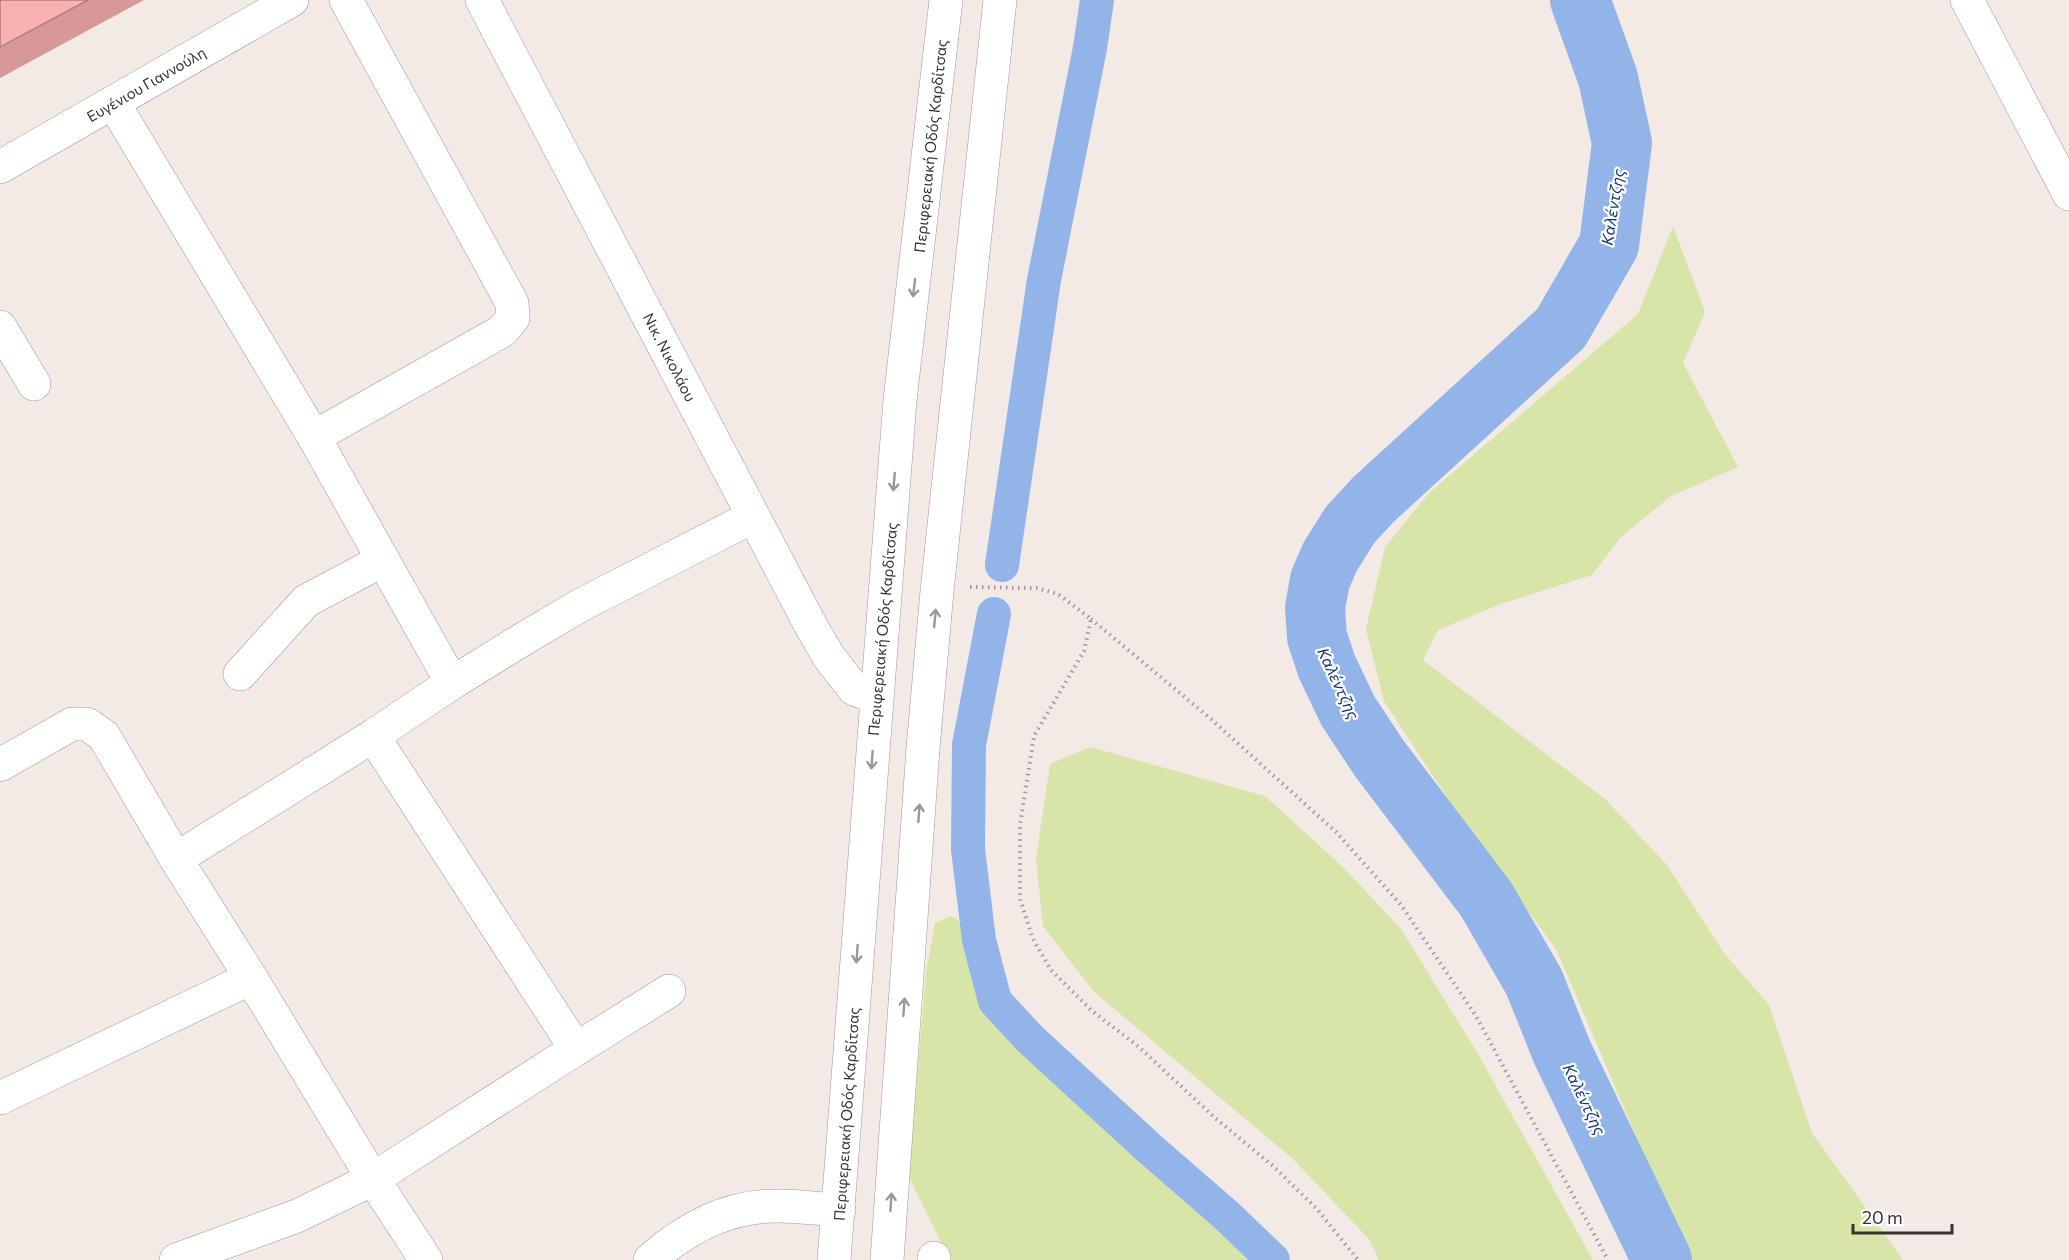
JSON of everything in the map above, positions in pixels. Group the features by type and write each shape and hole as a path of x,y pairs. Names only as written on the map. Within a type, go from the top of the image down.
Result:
{"street":[{"name":"Ευγένιου Γιαννούλη","path":"0,167 114,104 292,0"},
{"path":"314,437 502,331 513,318 512,303 346,0"},
{"name":"Νικ. Νικολάου","path":"482,0 752,517 829,657 854,689 876,697"},
{"name":"Περιφερειακή Οδός Καρδίτσας","path":"834,1260 900,400 946,0"},
{"path":"887,1260 923,748 937,591 1000,0"},
{"path":"1967,0 2069,194"},
{"path":"114,104 314,437 452,683"},
{"path":"0,327 34,384"},
{"path":"176,859 373,736 452,683 579,606 752,517"},
{"path":"240,674 306,601 383,560"},
{"path":"0,765 72,724 87,724 105,736 176,859 252,978 373,1179 426,1260"},
{"path":"373,736 576,1048"},
{"path":"0,1098 252,978"},
{"path":"176,1260 297,1216 373,1179 669,991"},
{"path":"650,1260 663,1248 686,1233 708,1220 729,1212 778,1206 839,1210"}],"path":[{"path":"937,591 962,587 1037,588 1058,594 1211,719 1336,832 1401,905 1476,1016 1608,1260"},
{"path":"1091,619 1084,651 1034,736 1020,825 1020,899 1033,939 1051,970 1092,1011 1139,1047 1214,1117 1273,1166 1317,1209 1358,1260"}],"green space":[{"path":"1673,226 1705,312 1683,363 1738,467 1671,496 1621,537 1592,575 1501,604 1438,630 1423,660 1605,799 1667,865 1724,953 1769,1005 1812,1133 1903,1260 1689,1260 1557,951 1450,802 1384,701 1366,629 1385,547 1429,493 1638,314"},
{"path":"1090,747 1265,796 1344,868 1401,929 1478,1054 1593,1260 1379,1260 1369,1239 1292,1158 1094,992 1043,926 1036,859 1050,764"},
{"path":"951,916 965,924 991,1009 1263,1260 950,1260 909,1177 926,972 935,923"}],"building":[{"path":"0,0 88,0 0,47"}],"waterway":[{"path":"1002,565 1044,280 1090,48 1097,0"},
{"name":"Καλέντζης","path":"1580,0 1608,78 1622,143 1609,245 1561,328 1373,500 1350,525 1330,557 1320,580 1315,608 1317,637 1327,667 1348,711 1379,758 1486,899 1534,982 1562,1052 1662,1260"},
{"path":"994,614 969,745 968,849 979,940 995,1001 1030,1039 1273,1260"}]}
